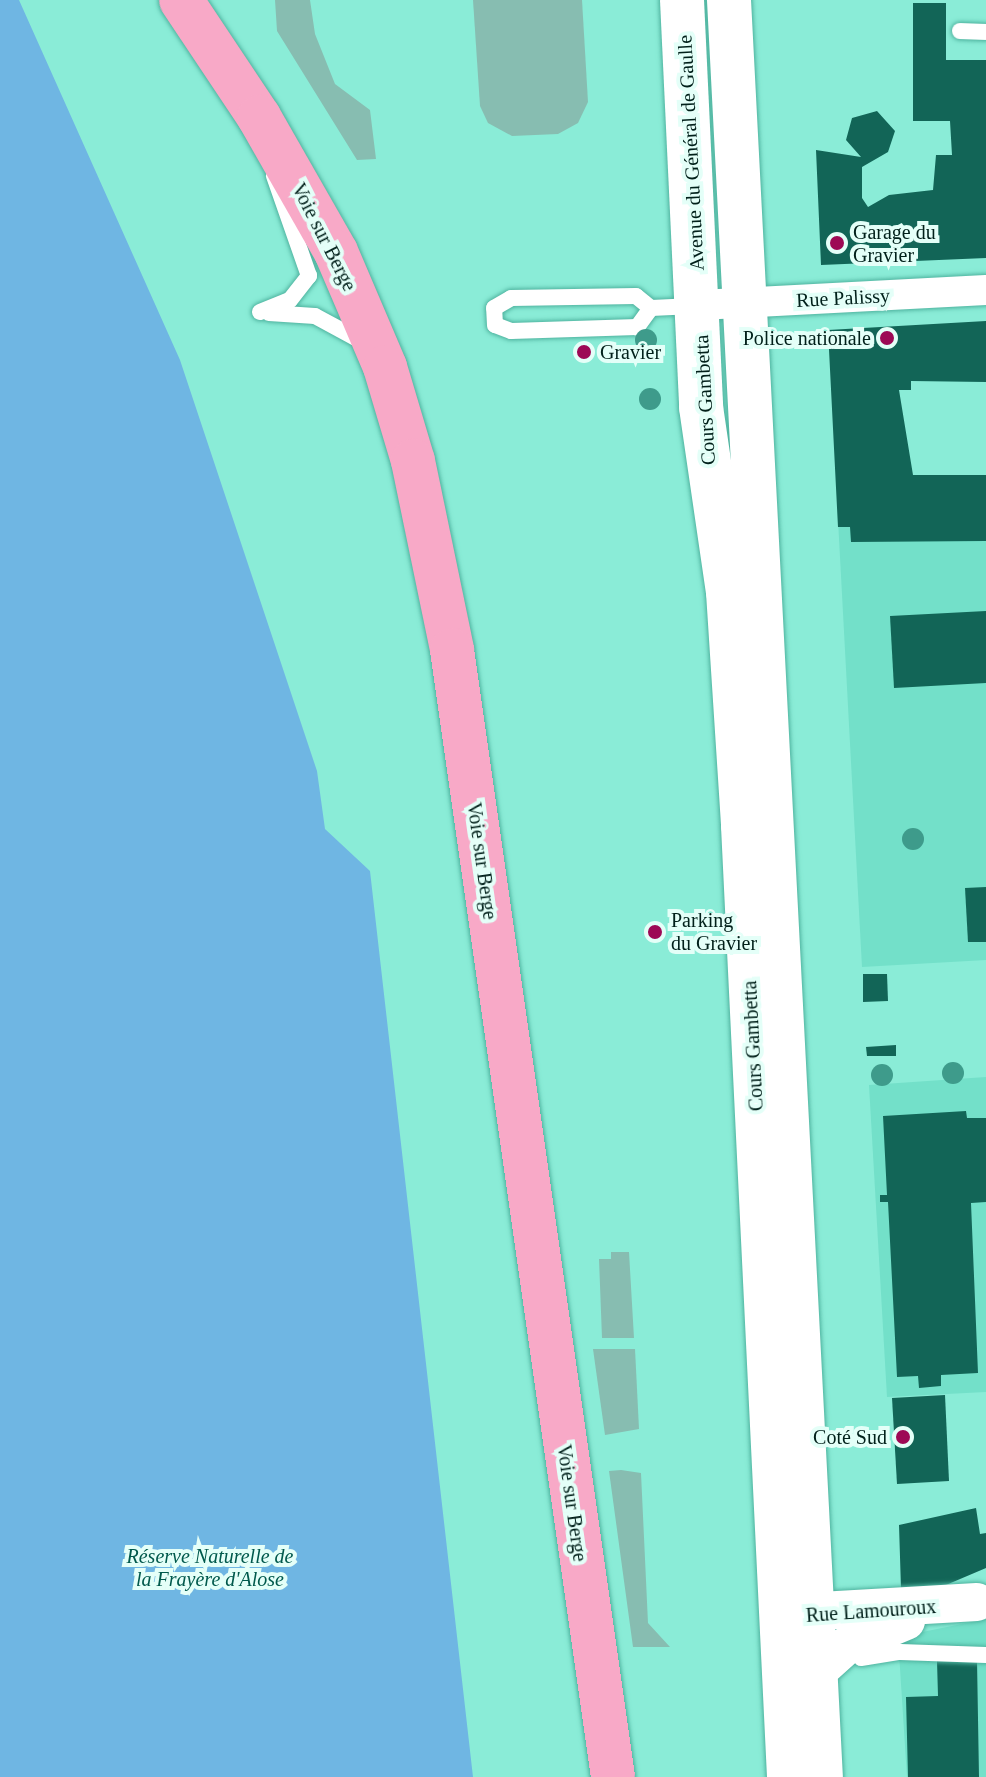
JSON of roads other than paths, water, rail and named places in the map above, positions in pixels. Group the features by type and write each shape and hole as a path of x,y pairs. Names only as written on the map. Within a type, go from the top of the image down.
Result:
{"main road":[{"name":"Voie sur Berge","path":"181,0 278,149 336,252 385,367 413,461 452,650 613,1777"},
{"name":"Avenue du Général de Gaulle","path":"682,0 700,305"},
{"path":"729,0 743,303"},
{"name":"Cours Gambetta","path":"743,303 821,1777"},
{"name":"Cours Gambetta","path":"700,305 701,407 729,608 789,1777"}],"street":[{"name":"Rue Palissy","path":"700,305 986,290"},
{"name":"Rue Lamouroux","path":"783,1645 796,1617 813,1611 981,1600"},
{"name":"Rue Lamouroux","path":"816,1673 877,1629 981,1600"}],"lane":[{"path":"960,31 986,32"},
{"path":"278,149 274,183 309,276 290,300 260,312 326,320 364,343 385,367"},
{"path":"651,308 637,327 511,331 495,325 494,308 511,298 636,296 651,308 700,305"},
{"path":"861,1658 900,1652 986,1655"}],"place":[{"name":"Garage du Gravier","path":"837,243"},
{"name":"Police nationale","path":"887,338"},
{"name":"Gravier","path":"584,352"},
{"name":"Parking du Gravier","path":"655,932"},
{"name":"Coté Sud","path":"903,1437"}],"park label":[{"name":"Réserve Naturelle de la Frayère d'Alose","path":"210,1568"}]}
